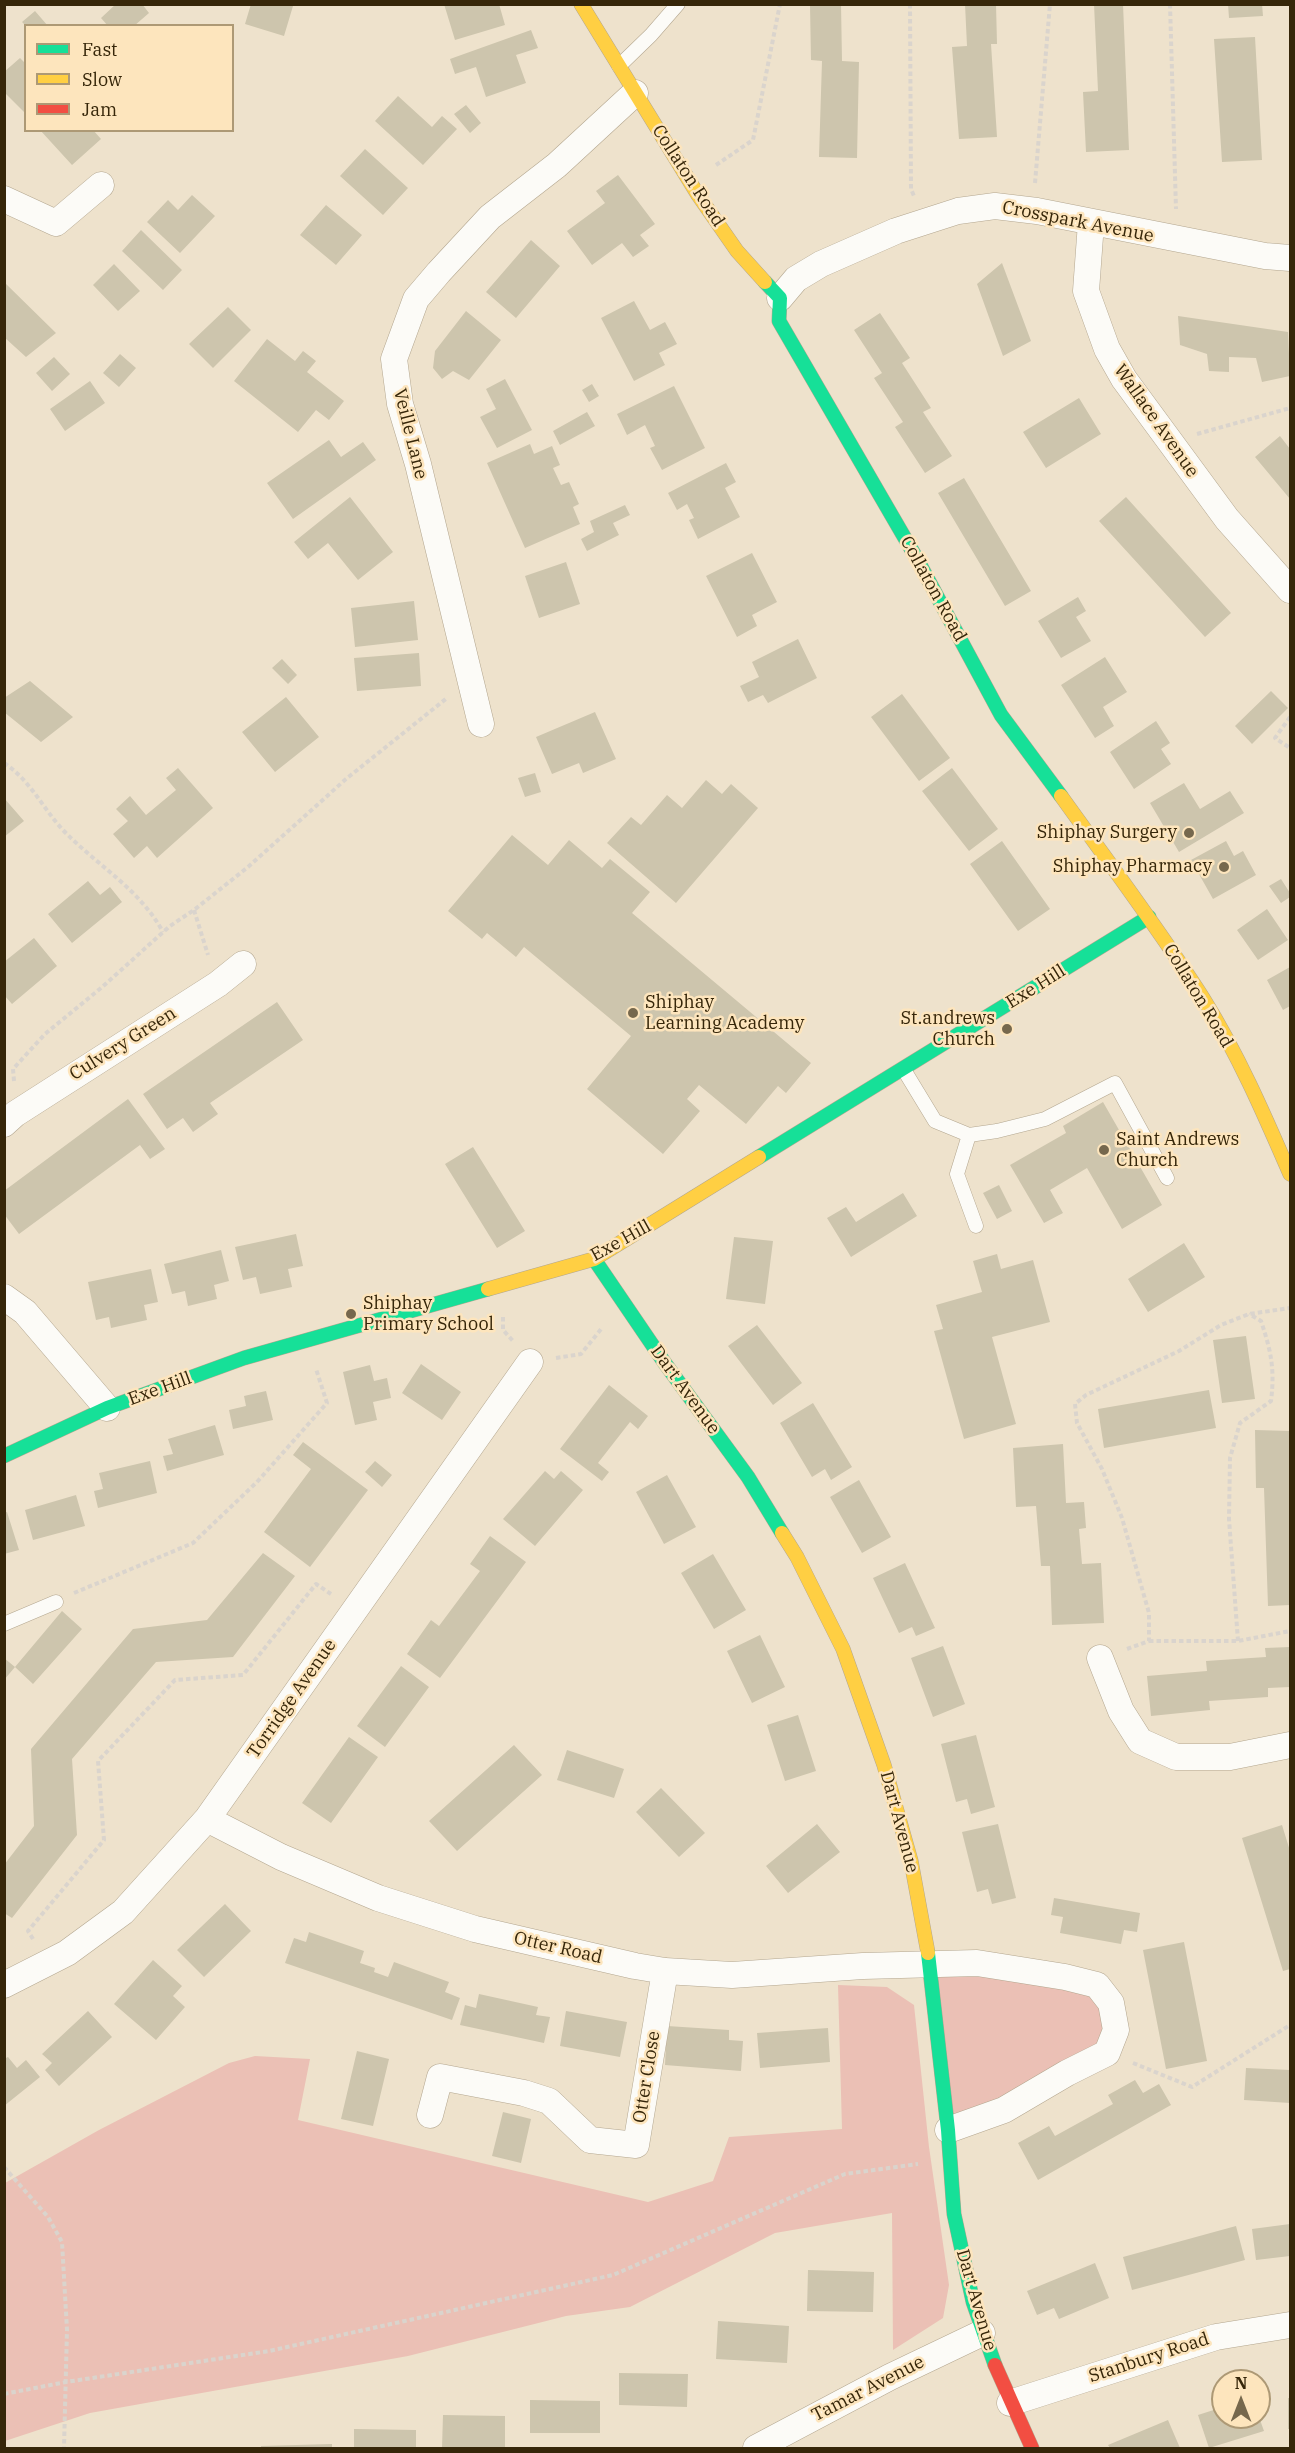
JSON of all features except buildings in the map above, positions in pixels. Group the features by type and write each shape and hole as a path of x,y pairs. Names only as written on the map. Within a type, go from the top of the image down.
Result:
{"street":[{"name":"Collaton Road","path":"581,4 691,182 737,251 780,298 779,321 917,559 1001,715 1149,917 1215,1020 1257,1097 1290,1174"},
{"name":"Veille Lane","path":"481,724 418,464 400,404 394,360 416,299 439,272 490,217 557,165 636,93"},
{"path":"4,199 56,223 101,185"},
{"name":"Crosspark Avenue","path":"780,298 796,279 821,264 896,231 958,211 995,206 1037,211 1265,256 1290,258"},
{"name":"Wallace Avenue","path":"1091,223 1086,291 1107,349 1124,379 1227,519 1290,590"},
{"name":"Exe Hill","path":"4,1456 107,1408 244,1358 594,1259 1149,917"},
{"name":"Culvery Green","path":"10,1119 218,984 243,964"},
{"name":"Dart Avenue","path":"594,1259 754,1487 797,1557 843,1648 884,1765 911,1861 930,1966 948,2130 954,2214 973,2302 982,2333 1010,2403 1032,2448"},
{"path":"4,1297 25,1312 107,1408"},
{"name":"Torridge Avenue","path":"4,1985 67,1953 123,1912 207,1819 530,1362"},
{"path":"1100,1658 1121,1711 1140,1741 1176,1757 1230,1757 1290,1745"},
{"name":"Otter Road","path":"207,1819 281,1857 378,1898 475,1929 635,1966 665,1971 732,1975 863,1966 977,1963 1027,1969 1097,1985 1112,2003 1116,2030 1107,2053"},
{"name":"Otter Close","path":"430,2115 440,2077 524,2092 549,2101 590,2140 636,2145 665,1971"},
{"path":"948,2130 1004,2110 1067,2073 1107,2053"},
{"name":"Stanbury Road","path":"1010,2403 1216,2337 1290,2325"},
{"name":"Tamar Avenue","path":"756,2448 890,2377 982,2333"}],"lane":[{"path":"619,66 651,35 678,4"},
{"path":"904,1070 935,1121 969,1135 997,1131 1045,1119 1115,1083 1167,1178"},
{"path":"969,1135 957,1174 975,1226"},
{"path":"4,1624 56,1602"}],"path":[{"path":"691,182 753,140 780,4"},
{"path":"909,4 911,189 927,221"},
{"path":"1037,211 1035,177 1050,4"},
{"path":"1170,4 1177,240"},
{"path":"1170,441 1290,408"},
{"path":"10,1119 14,1069 45,1034 101,988 163,932 248,867 346,780 469,680"},
{"path":"1290,717 1275,738 1290,748"},
{"path":"4,763 19,772 62,829 127,886 152,913 163,932"},
{"path":"194,910 218,984"},
{"path":"501,1284 503,1330 530,1362 581,1354 624,1302"},
{"path":"1149,1641 1149,1613 1122,1518 1102,1469 1077,1423 1075,1404 1086,1395 1179,1351 1221,1325 1249,1314 1290,1308"},
{"path":"1238,1641 1228,1519 1230,1458 1240,1423 1270,1401 1274,1378 1272,1353 1261,1321 1249,1314"},
{"path":"56,1602 193,1543 257,1482 327,1403 307,1340"},
{"path":"45,1964 28,1931 104,1840 98,1761 175,1680 243,1675 316,1584 355,1610"},
{"path":"1100,1658 1149,1641 1238,1641 1290,1631"},
{"path":"1107,2053 1192,2087 1290,2025"},
{"path":"4,2394 66,2382 269,2351 613,2275 845,2174 950,2160"},
{"path":"4,2167 48,2217 62,2242 67,2330 64,2448"}],"shaded area":[{"path":"930,1966 1097,1985 1107,2053 948,2130"},
{"path":"838,1985 887,1987 914,2005 929,2147 949,2285 943,2318 893,2350 892,2213 775,2233 630,2307 566,2316 408,2356 90,2413 5,2441 5,2183 99,2130 229,2063 255,2056 310,2059 298,2120 648,2202 713,2181 729,2137 842,2129"}],"traffic: fast":[{"path":"765,282 780,298 779,321 917,559 1001,715 1061,796"},
{"path":"759,1157 1149,917"},
{"path":"594,1259 664,1362 748,1477 782,1533"},
{"path":"4,1456 107,1408 244,1358 488,1289"},
{"path":"928,1953 948,2130 954,2214 973,2302 995,2365"}],"traffic: slow":[{"path":"581,4 698,195 737,251 765,282"},
{"path":"1061,796 1151,921 1216,1019 1239,1062 1290,1174"},
{"path":"488,1289 594,1259 759,1157"},
{"path":"782,1533 797,1557 843,1649 884,1765 911,1861 928,1953"}],"traffic: jam":[{"path":"995,2365 1032,2448"}],"place":[{"name":"Shiphay Surgery","path":"1189,833"},
{"name":"Shiphay Pharmacy","path":"1224,867"},
{"name":"Shiphay Learning Academy","path":"633,1013"},
{"name":"St.andrews Church","path":"1007,1029"},
{"name":"Saint Andrews Church","path":"1104,1150"},
{"name":"Shiphay Primary School","path":"351,1314"}]}
